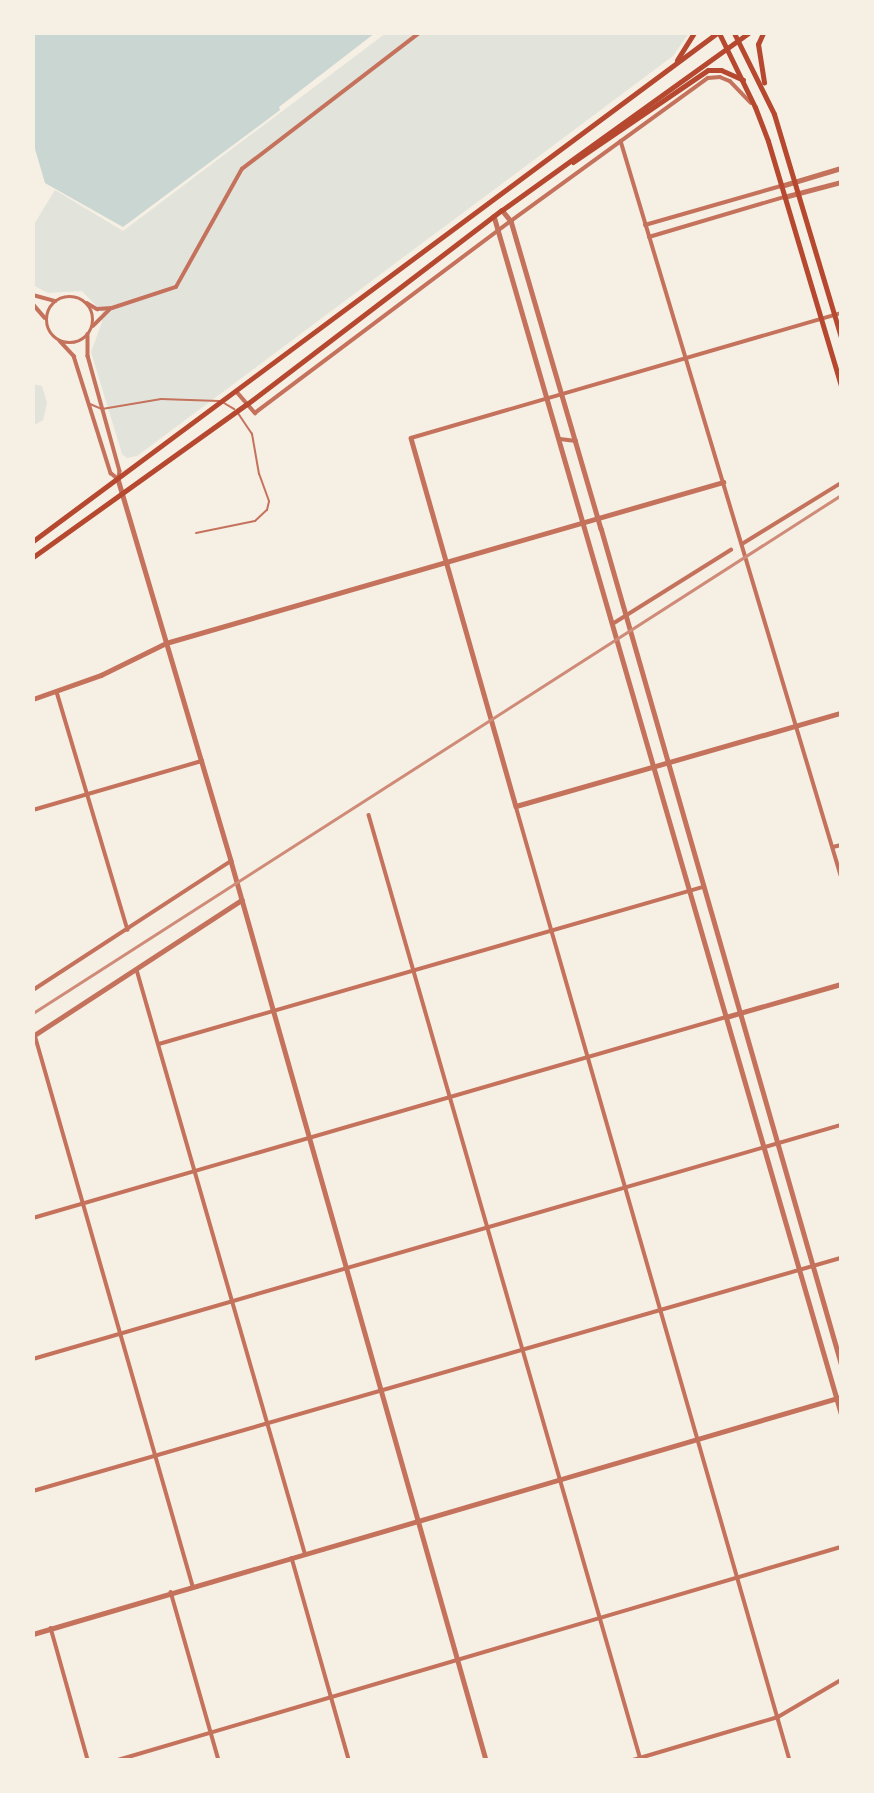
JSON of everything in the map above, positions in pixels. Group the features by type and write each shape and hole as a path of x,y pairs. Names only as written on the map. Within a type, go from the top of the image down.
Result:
{"main road":[{"path":"674,65 694,33"},
{"path":"33,541 718,33 755,107 841,386"},
{"path":"734,33 766,93"},
{"path":"33,557 247,404 502,210 748,33"},
{"path":"762,33 758,44 766,93 837,314 841,338"},
{"path":"564,166 581,159 708,70 721,71 743,80"}],"street":[{"path":"33,295 57,300 73,297 97,309 112,308 176,287 187,273 242,169 419,33"},
{"path":"237,392 255,414 511,220 708,78 720,77 730,81 755,107"},
{"path":"621,141 841,875"},
{"path":"645,225 841,168"},
{"path":"649,237 841,182"},
{"path":"502,210 511,220 576,441 841,1363"},
{"path":"494,216 839,1397 841,1413"},
{"path":"47,321 49,310 57,300"},
{"path":"87,303 93,314 93,326"},
{"path":"33,304 47,321 51,333 74,356 111,473 118,480"},
{"path":"60,341 76,342 88,334 112,308"},
{"path":"790,1760 411,438 837,314"},
{"path":"88,334 88,356 120,471 118,480 122,495 231,861 486,1760"},
{"path":"559,439 576,441"},
{"path":"33,699 57,692 166,643 723,482"},
{"path":"742,544 841,483"},
{"path":"614,623 731,550"},
{"path":"57,692 128,930"},
{"path":"516,806 841,713"},
{"path":"33,810 202,761"},
{"path":"369,815 640,1759"},
{"path":"833,847 841,845"},
{"path":"33,990 231,861"},
{"path":"159,1044 703,887"},
{"path":"193,1586 119,1335 85,1203 34,1035 242,901"},
{"path":"137,970 305,1553"},
{"path":"33,1218 841,984"},
{"path":"33,1359 841,1125"},
{"path":"33,1491 841,1258"},
{"path":"33,1634 839,1397"},
{"path":"118,1760 841,1548"},
{"path":"292,1556 349,1760"},
{"path":"171,1592 219,1760"},
{"path":"51,1628 88,1760"},
{"path":"633,1760 778,1717 841,1680"}],"lane":[{"path":"88,403 103,409 161,399 205,398 220,401 246,422 254,440 269,501 262,517 215,531 196,533"}],"shaded area":[{"path":"33,33 375,33 279,107 280,110 123,227 45,183 33,142"},
{"path":"386,33 689,33 673,56 137,456 127,458 122,454 91,352 102,322 102,312 82,291 48,293 33,285 33,226 55,190 123,231"},
{"path":"33,384 42,386 47,403 43,420 33,426"}],"railway":[{"path":"33,1013 841,495"}]}
